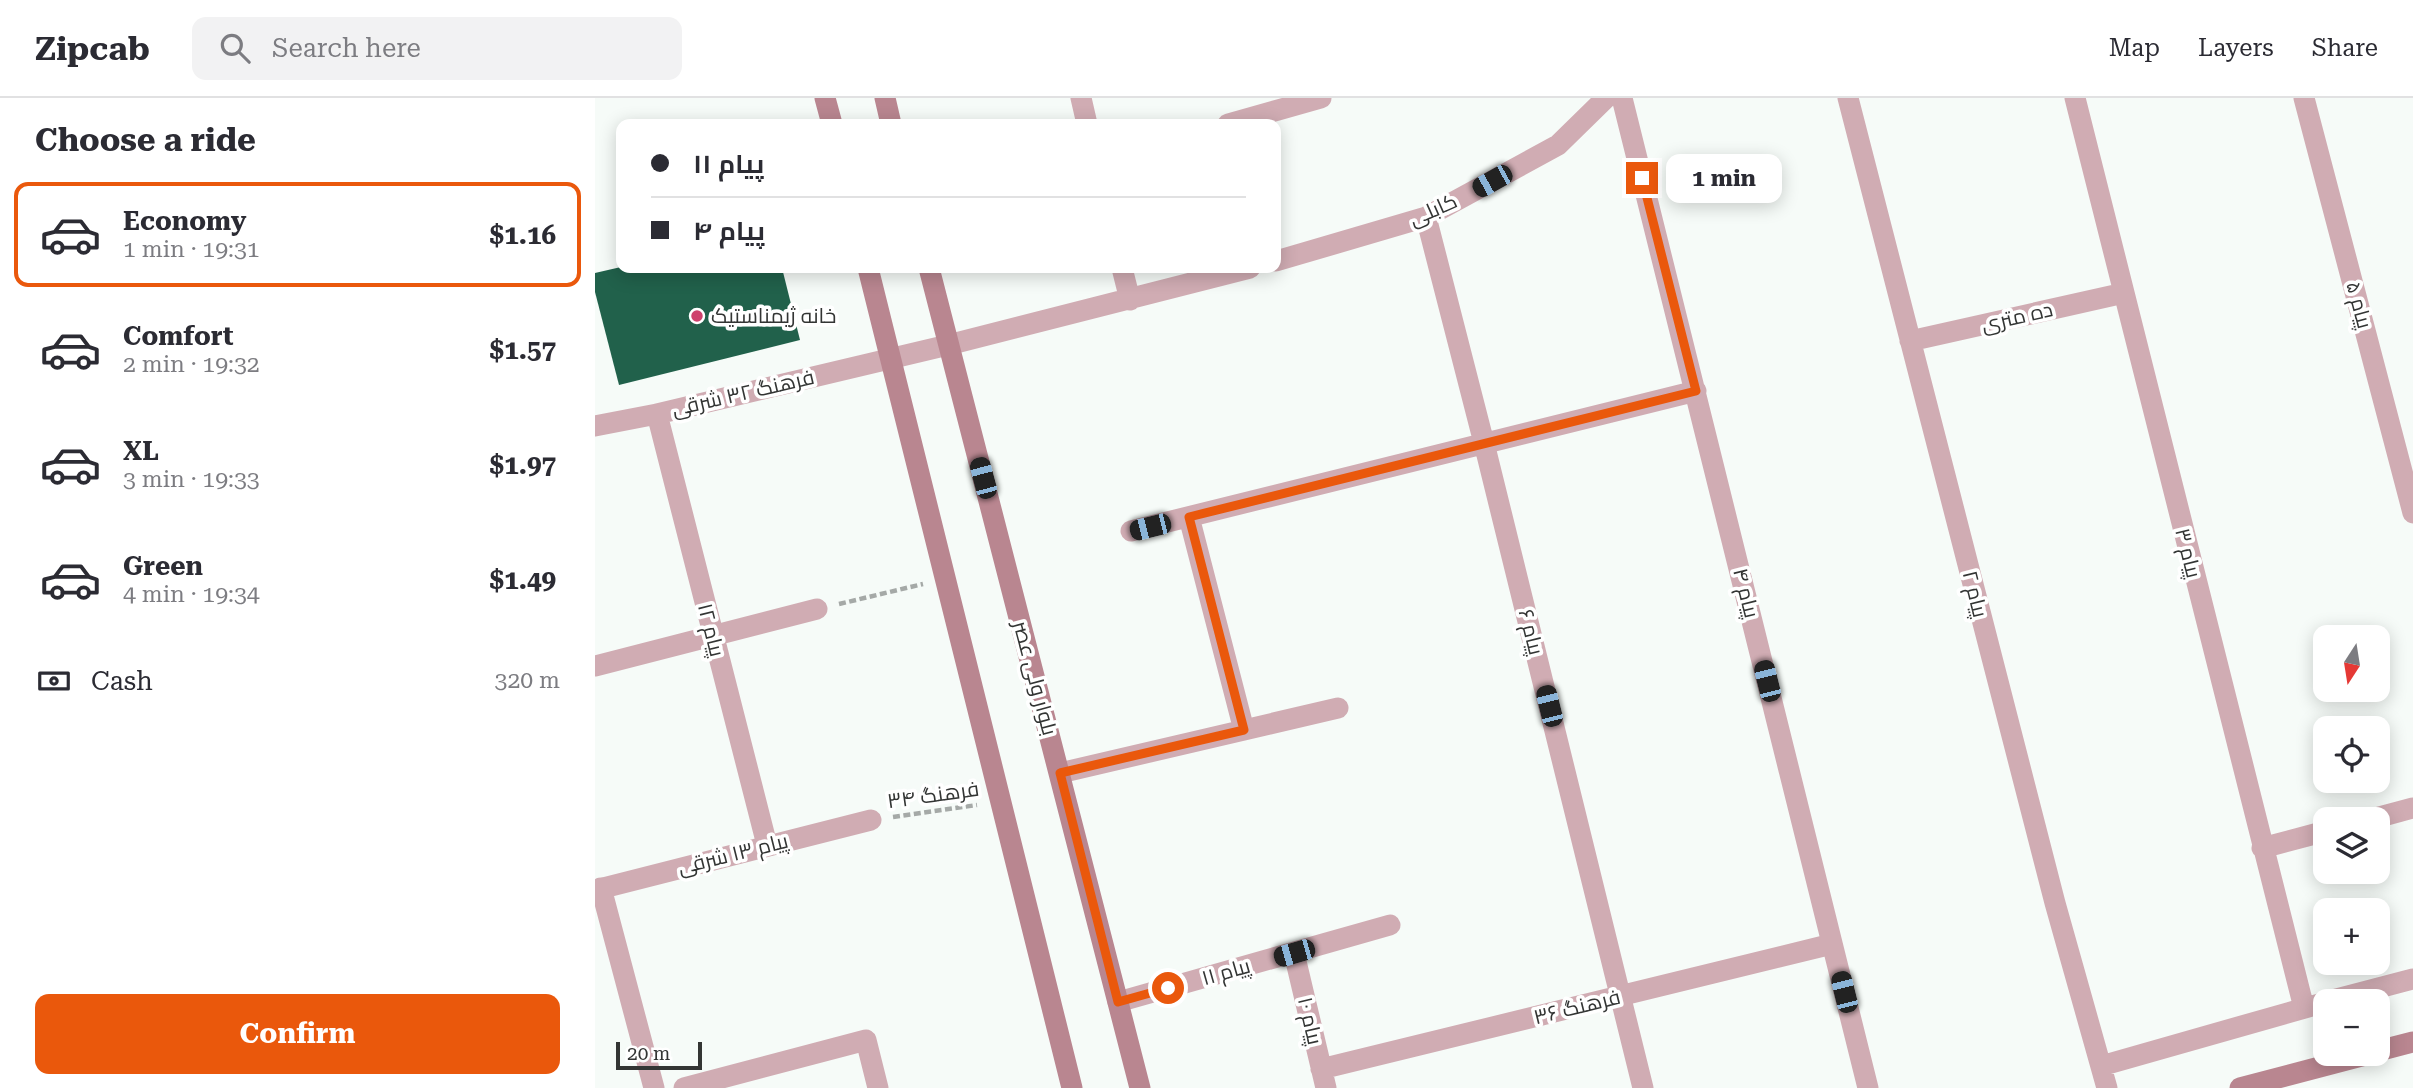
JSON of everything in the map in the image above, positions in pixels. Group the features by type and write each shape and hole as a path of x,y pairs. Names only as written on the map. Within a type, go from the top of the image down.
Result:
{"main road":[{"path":"825,98 831,119"},
{"path":"885,98 890,119"},
{"path":"869,273 1072,1088"},
{"name":"بلوار ولی عصر","path":"930,273 1140,1088"},
{"path":"2390,1048 2413,1042"},
{"path":"2241,1088 2324,1066"}],"street":[{"path":"1081,98 1086,119"},
{"path":"1246,119 1321,98"},
{"name":"کابلی","path":"1281,260 1426,217 1558,145 1607,98"},
{"name":"پیام ۴","path":"1622,98 1868,1088"},
{"name":"پیام ۲","path":"1848,98 2055,903 2107,1088"},
{"name":"پیام ۳","path":"2075,98 2304,1008"},
{"name":"پیام ۵","path":"2304,98 2413,513"},
{"name":"پیام ۶","path":"1426,217 1485,443 1643,1088"},
{"path":"1123,273 1130,300"},
{"path":"948,345 1231,273"},
{"name":"ده متری","path":"1910,341 2124,293"},
{"name":"فرهنگ ۳۲ شرقی","path":"595,426 657,414 948,345"},
{"path":"1131,531 1696,391"},
{"name":"پیام ۱۲","path":"657,414 767,845"},
{"path":"1189,517 1244,730"},
{"path":"595,666 817,610"},
{"path":"1060,773 1338,708"},
{"path":"2390,814 2413,808"},
{"name":"پیام ۱۳ شرقی","path":"598,889 871,820"},
{"path":"2262,848 2313,834"},
{"path":"598,889 654,1088"},
{"name":"پیام ۱۱","path":"1118,1002 1390,925"},
{"name":"فرهنگ ۳۶","path":"1324,1079 1620,996 1832,944"},
{"name":"پیام ۱۰","path":"1294,953 1324,1079"},
{"path":"2374,989 2413,979"},
{"path":"2101,1066 2313,1005"},
{"path":"684,1088 866,1040 878,1088"}],"path":[{"path":"817,610 944,579"},
{"name":"فرهنگ ۳۴","path":"871,820 999,802"}],"building":[{"name":"خانه ژیمناستیک","path":"616,268 616,273 783,273 800,340 619,385 595,292 595,273"}],"place":[{"name":"خانه ژیمناستیک","path":"697,316"}],"route":[{"path":"1168,988 1118,1002 1060,773 1244,730 1189,517 1696,391 1642,178"}]}
